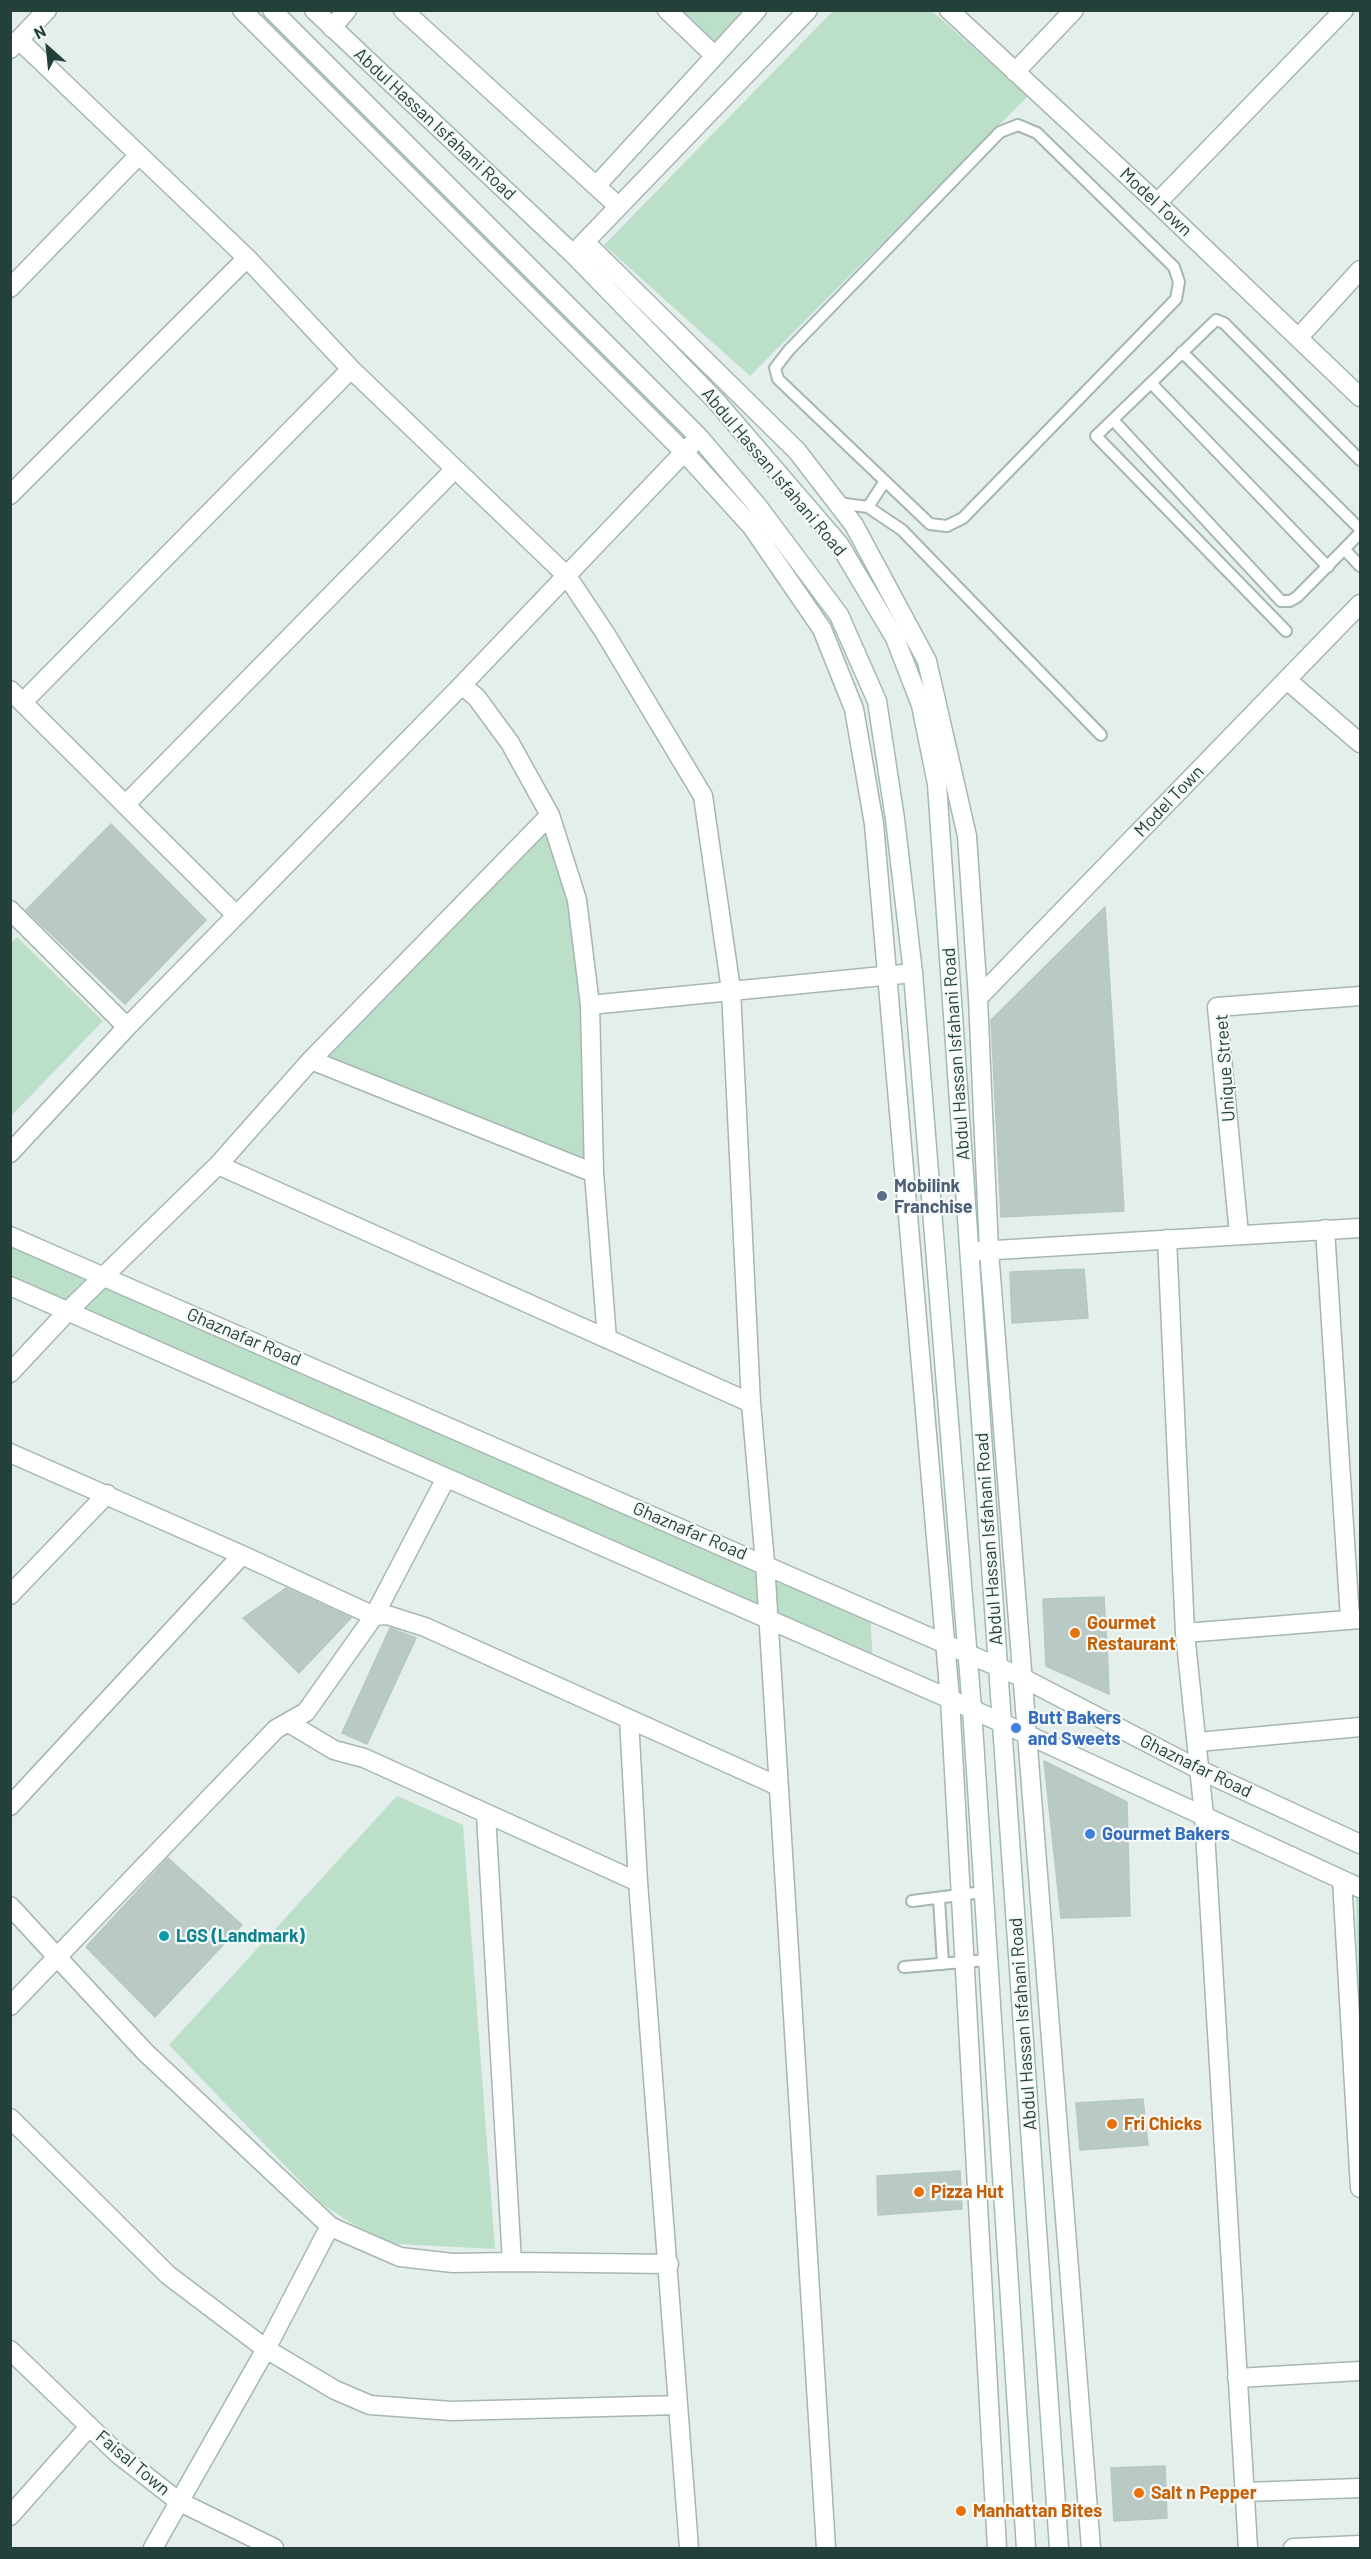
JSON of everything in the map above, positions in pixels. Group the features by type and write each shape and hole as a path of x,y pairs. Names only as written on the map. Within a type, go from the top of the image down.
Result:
{"street":[{"path":"47,10 15,45 139,155 248,258 351,369 567,576 605,633 703,796 731,990 751,1403 765,1563 826,2548"},
{"path":"242,10 684,452 752,527 822,629 854,708 874,824 950,1699 997,2548"},
{"name":"Abdul Hassan Isfahani Road","path":"272,10 699,437 756,504 840,615 877,701 895,819 913,973 968,1654 1026,2548"},
{"name":"Abdul Hassan Isfahani Road","path":"314,10 579,248 716,401 839,544 895,638 921,705 937,784 1059,2548"},
{"path":"332,28 346,10"},
{"path":"403,10 618,206"},
{"path":"667,10 714,55"},
{"path":"596,186 757,10"},
{"path":"808,10 579,248 797,451 854,525 927,661 967,836 978,998 989,1251 1091,2548"},
{"name":"Model Town","path":"949,10 1157,202 1360,397"},
{"path":"1015,72 1074,10"},
{"path":"1157,202 1344,10"},
{"path":"10,288 139,155"},
{"path":"10,495 248,258"},
{"path":"1299,337 1360,270"},
{"path":"236,915 17,696 351,369"},
{"path":"10,1153 127,1027 462,685 699,437"},
{"path":"125,805 455,469"},
{"name":"Model Town","path":"978,998 1360,604"},
{"path":"1287,680 1360,743"},
{"path":"462,685 477,698 510,743 550,815 577,900 590,1005 594,1173 607,1339"},
{"path":"10,1373 68,1311 218,1165 311,1060 550,815"},
{"path":"14,920 127,1027"},
{"path":"590,1005 913,973"},
{"name":"Unique Street","path":"1239,1234 1217,1007 1360,996"},
{"path":"311,1060 594,1173"},
{"path":"218,1165 751,1403"},
{"path":"969,1252 1360,1228"},
{"path":"1185,1633 1355,1619 1325,1229"},
{"name":"Ghaznafar Road","path":"10,1236 765,1563 1021,1677 1200,1770 1359,1839"},
{"path":"1167,1239 1185,1633 1204,1815 1248,2548"},
{"path":"10,1286 950,1699 1360,1888"},
{"path":"10,1453 107,1494 374,1616 387,1615 425,1627 778,1786"},
{"path":"10,2006 276,1729 306,1712 374,1616 446,1478"},
{"path":"10,1595 107,1494"},
{"path":"10,1806 242,1555"},
{"path":"629,1719 638,1882 689,2548"},
{"path":"289,1723 334,1750 364,1758 638,1882"},
{"path":"1198,1742 1360,1727"},
{"path":"486,1815 512,2262"},
{"path":"1342,1880 1355,2017 1360,2188"},
{"path":"10,1906 144,2052 330,2226 400,2257 453,2263 669,2264"},
{"path":"10,2118 168,2275 266,2349 335,2390 370,2404 452,2410 678,2405"},
{"path":"153,2548 266,2349 330,2226"},
{"name":"Faisal Town","path":"10,2350 118,2454 178,2501 274,2548"},
{"path":"1237,2378 1360,2371"},
{"path":"10,2516 89,2427"},
{"path":"1245,2492 1360,2488"},
{"path":"1293,2548 1360,2545"}],"lane":[{"path":"1018,125 1037,133 1174,267 1179,282 1176,299 963,518 947,526 930,524 885,481 778,379 775,368 1000,132 1018,125"},
{"path":"1286,631 1096,436 1216,321 1224,323 1360,460"},
{"path":"1113,420 1281,601 1290,601 1297,597 1328,567 1360,531 1182,352"},
{"path":"1151,383 1328,567"},
{"path":"868,507 885,481"},
{"path":"837,503 868,507 902,530 1101,735"},
{"path":"1345,550 1360,566"},
{"path":"912,1901 983,1893"},
{"path":"939,1899 943,1964"},
{"path":"904,1967 987,1960"}],"green space":[{"path":"667,11 757,11 714,55"},
{"path":"833,11 932,11 1028,96 750,376 604,245"},
{"path":"550,815 577,900 594,1173 311,1060"},
{"path":"17,937 103,1021 11,1116 10,944"},
{"path":"11,1239 870,1611 873,1665 11,1286"},
{"path":"397,1796 463,1825 495,2249 397,2244 356,2226 322,2204 169,2045"},
{"path":"1356,1896 1360,1898 1359,2013"}],"building":[{"path":"111,824 206,920 125,1004 26,910"},
{"path":"1105,907 1124,1211 1001,1217 991,1020"},
{"path":"1084,1269 1088,1318 1012,1323 1010,1272"},
{"path":"286,1588 351,1618 299,1673 243,1618"},
{"name":"Gourmet Restaurant","path":"1104,1597 1109,1694 1046,1666 1043,1599"},
{"path":"390,1628 416,1638 367,1744 342,1733"},
{"name":"Gourmet Bakers","path":"1044,1761 1127,1802 1130,1916 1061,1918"},
{"name":"LGS (Landmark)","path":"168,1858 242,1925 155,2017 86,1947"},
{"name":"Fri Chicks","path":"1143,2099 1148,2145 1080,2150 1076,2103"},
{"name":"Pizza Hut","path":"960,2171 962,2209 878,2215 877,2176"},
{"name":"Salt n Pepper","path":"1165,2466 1167,2518 1114,2521 1111,2468"}],"place":[{"name":"Mobilink Franchise","path":"882,1196"},
{"name":"Gourmet Restaurant","path":"1075,1633"},
{"name":"Butt Bakers and Sweets","path":"1016,1728"},
{"name":"Gourmet Bakers","path":"1090,1834"},
{"name":"LGS (Landmark)","path":"164,1936"},
{"name":"Fri Chicks","path":"1112,2124"},
{"name":"Pizza Hut","path":"919,2192"},
{"name":"Salt n Pepper","path":"1139,2493"},
{"name":"Manhattan Bites","path":"961,2511"}]}
